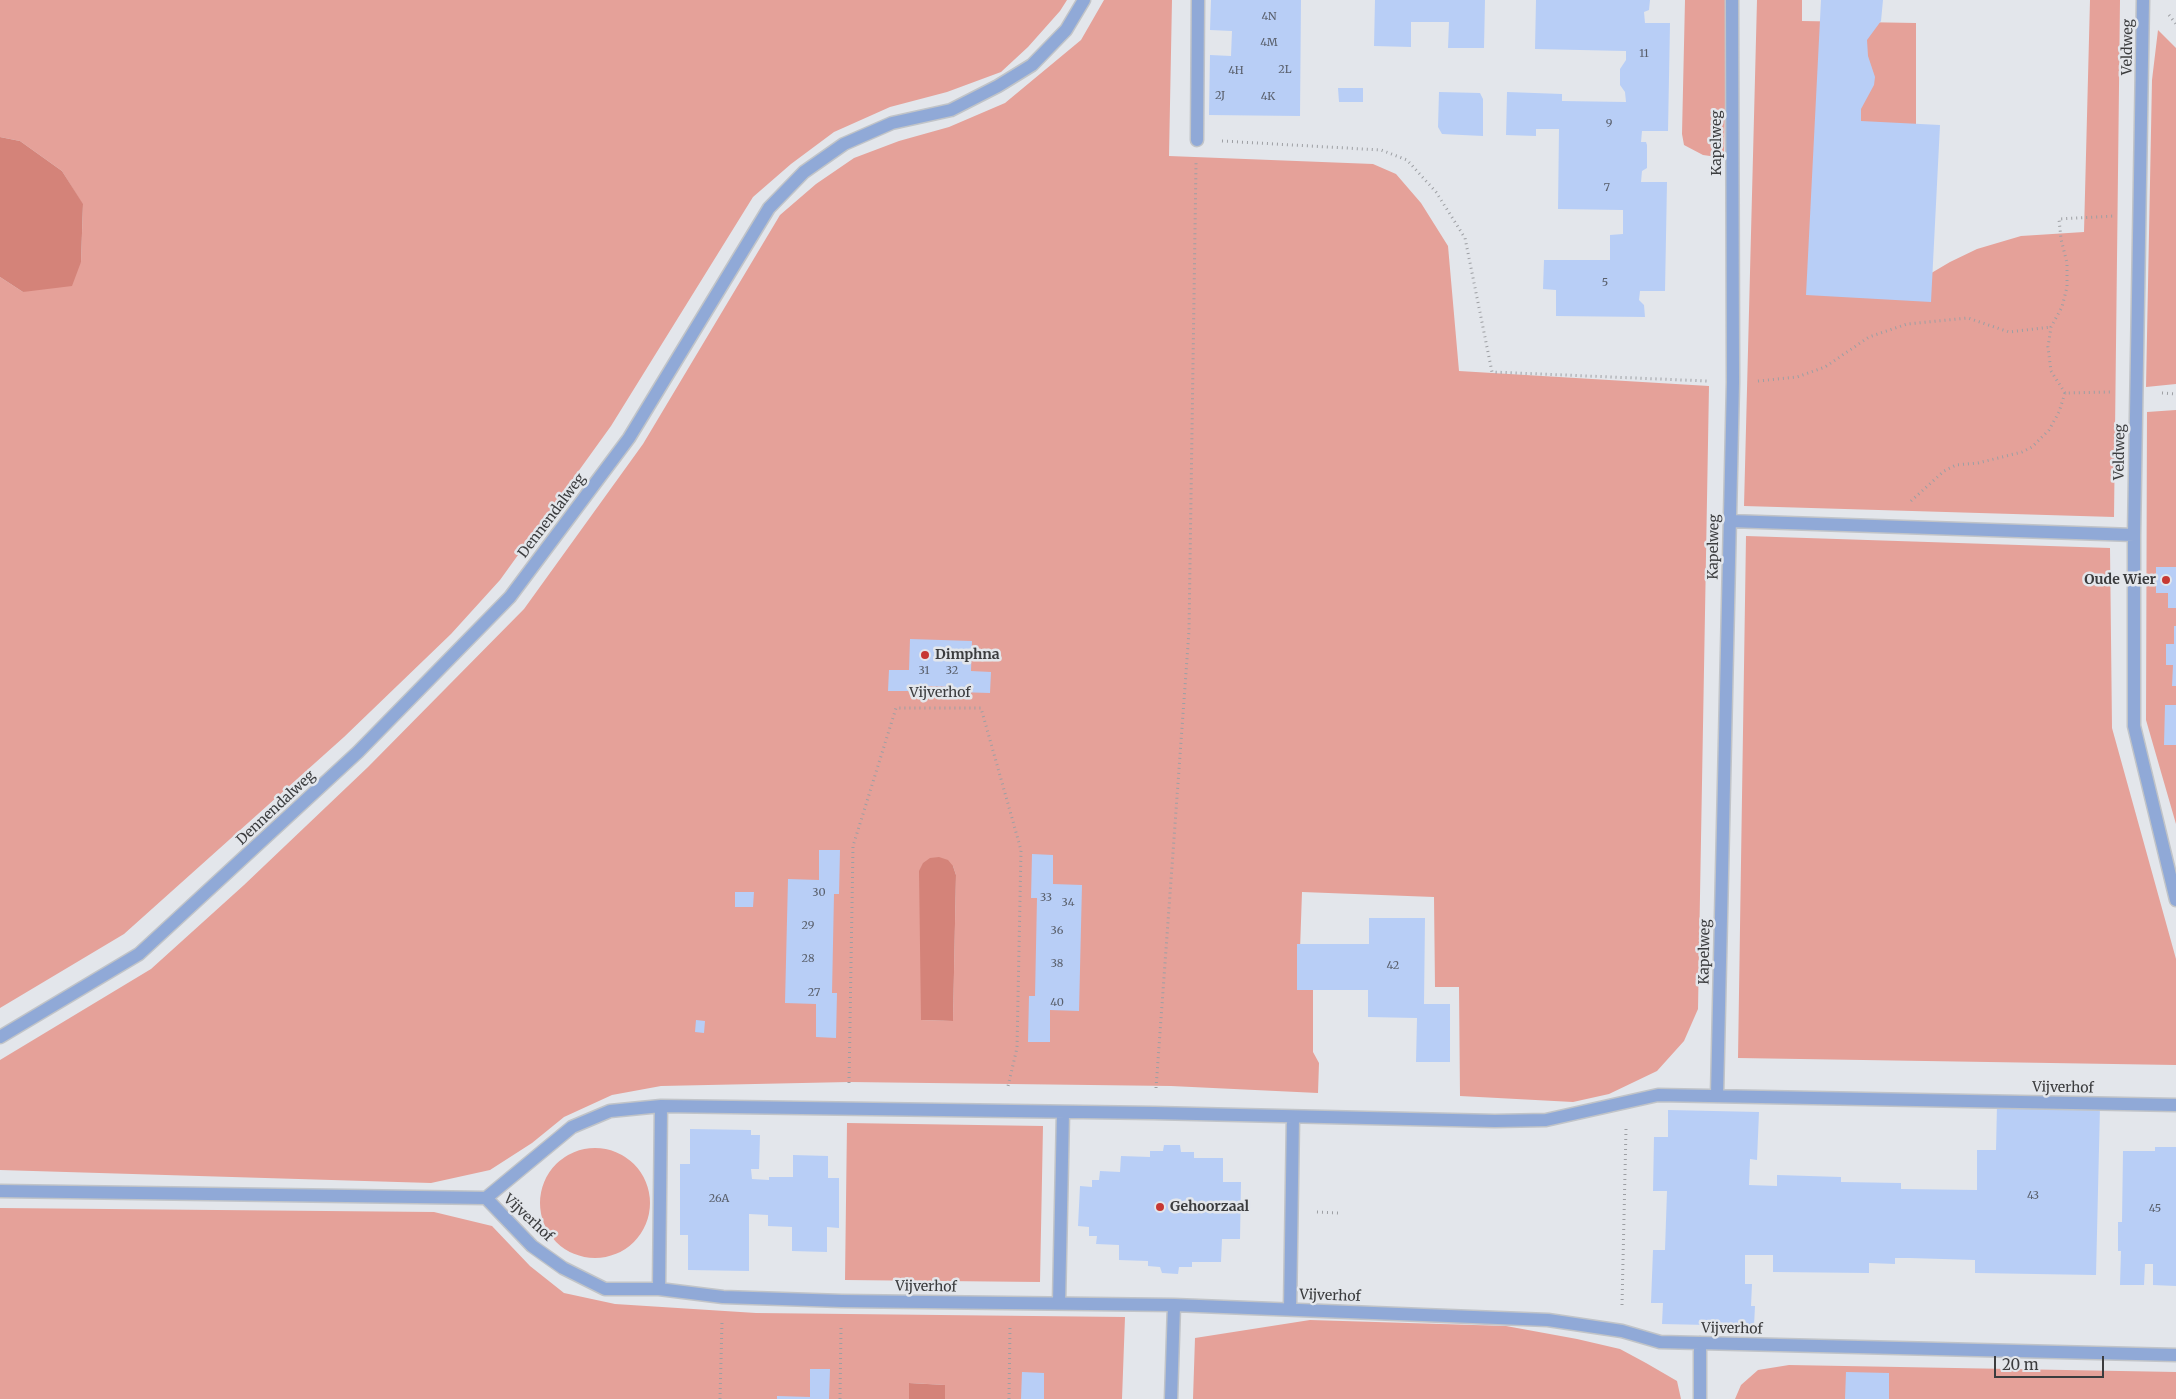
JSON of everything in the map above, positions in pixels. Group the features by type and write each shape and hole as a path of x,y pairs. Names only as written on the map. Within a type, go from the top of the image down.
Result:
{"lane":[{"name":"Dennendalweg","path":"0,1037 139,954 358,752 510,597 629,438 769,208 804,172 844,144 884,126 951,110 998,86 1032,65 1066,30 1084,0"},
{"path":"1197,140 1198,0"},
{"name":"Kapelweg","path":"1717,1095 1733,382 1732,0"},
{"name":"Veldweg","path":"2144,0 2134,536 2134,726 2176,900"},
{"path":"1730,521 2134,536"},
{"name":"Vijverhof","path":"2176,1105 1658,1095 1546,1120 661,1106 610,1111 572,1127 486,1198 532,1246 563,1268 605,1289 659,1289 722,1297 842,1301 1174,1305 1290,1309 1548,1320 1622,1331 1660,1342 2176,1355"},
{"path":"659,1289 661,1106"},
{"path":"1059,1303 1063,1112"},
{"name":"Vijverhof","path":"1290,1309 1293,1117"},
{"path":"0,1191 486,1198"},
{"path":"1171,1399 1174,1305"},
{"path":"1700,1343 1700,1399"}],"path":[{"path":"1154,1113 1189,631 1197,140 1381,150 1407,160 1436,192 1465,238 1492,372 1733,382 1770,381 1797,377 1825,368 1869,337 1907,324 1968,318 2010,332 2051,327"},
{"path":"1902,527 1908,504 1944,472 1956,465 1978,463 2004,457 2032,447 2049,430 2060,412 2065,393 2052,370 2048,346 2051,327 2062,306 2067,287 2067,264 2061,239 2059,219 2139,216"},
{"path":"2065,393 2136,393"},
{"name":"Vijverhof","path":"849,1109 853,846 896,708 982,708 1021,850 1017,1048 1003,1111"},
{"path":"1622,1331 1626,1102"},
{"path":"720,1399 722,1297"},
{"path":"840,1399 842,1301"},
{"path":"1009,1399 1011,1303"}],"shaded area":[{"path":"0,0 1067,0 1060,11 1028,47 1001,72 947,92 890,107 834,132 791,164 753,197 611,426 500,580 451,634 344,737 124,934 0,1008 0,277 23,292 81,262 83,205 62,171 20,141 0,137"},
{"path":"1104,0 1172,0 1169,156 1373,164 1396,174 1421,203 1448,246 1459,371 1709,386 1698,1009 1684,1041 1657,1071 1609,1094 1573,1102 1460,1096 1459,987 1435,987 1434,897 1302,892 1299,979 1313,979 1313,1052 1319,1063 1318,1093 1171,1086 849,1082 661,1086 612,1095 564,1117 532,1143 490,1170 431,1183 0,1170 0,1060 151,969 244,885 368,767 524,609 643,444 780,215 816,184 854,158 899,141 949,127 1005,103 1081,40","holes":["953,866 956,875 953,1021 921,1020"]},
{"path":"1685,0 1727,0 1724,158 1703,155 1684,145 1682,134"},
{"path":"1757,0 1802,0 1802,21 1916,23 1916,240 1906,288 1950,262 1977,249 2021,236 2084,232 2090,0 2120,0 2114,517 1744,506"},
{"path":"2158,30 2176,48 2176,384 2146,387 2152,80"},
{"path":"0,137 20,141 62,171 83,204 81,262 72,286 23,292 0,277"},
{"path":"2176,410 2176,824 2146,720 2147,412"},
{"path":"1746,536 2110,548 2112,728 2176,959 2176,1065 1738,1058"},
{"path":"939,857 948,860 953,866 956,875 953,1021 921,1020 919,871 923,863 930,858"},
{"path":"847,1123 1043,1126 1040,1282 845,1280"},
{"path":"595,1148 616,1152 634,1164 646,1182 650,1203 646,1224 634,1242 616,1254 595,1258 574,1254 556,1242 544,1224 540,1203 544,1182 556,1164 574,1152"},
{"path":"0,1208 434,1212 492,1226 530,1266 564,1293 615,1304 756,1313 1125,1317 1122,1399 945,1399 945,1385 910,1383 909,1399 0,1399"},
{"path":"1310,1320 1506,1326 1577,1339 1620,1349 1646,1363 1677,1381 1681,1399 1193,1399 1195,1338"},
{"path":"1789,1365 2176,1372 2176,1399 1735,1399 1741,1385 1758,1370"},
{"path":"909,1383 945,1385 945,1399 909,1399"}],"building":[{"path":"1211,0 1301,0 1300,116 1209,115 1210,55 1231,56 1232,31 1210,30"},
{"path":"1375,0 1485,0 1484,48 1448,48 1449,22 1411,22 1411,47 1374,46"},
{"path":"1536,0 1650,0 1649,10 1644,12 1645,23 1670,23 1668,131 1642,131 1641,142 1646,142 1647,145 1647,168 1642,171 1641,182 1667,182 1665,291 1640,291 1639,300 1644,305 1645,317 1556,316 1556,290 1543,289 1544,260 1610,260 1610,235 1623,234 1623,210 1558,209 1559,129 1536,129 1536,136 1506,135 1507,92 1562,94 1562,101 1626,102 1625,92 1620,85 1620,69 1626,60 1626,51 1535,49"},
{"path":"1821,0 1883,0 1881,21 1867,40 1868,56 1875,77 1874,85 1861,109 1861,121 1940,125 1931,302 1806,295"},
{"path":"1338,88 1363,88 1363,102 1339,102"},
{"path":"1439,92 1480,93 1483,99 1483,136 1442,134 1438,127"},
{"name":"Oude Wier","path":"2156,567 2176,567 2176,608 2168,608 2168,593 2156,593"},
{"path":"2174,626 2176,626 2176,686 2172,686 2173,665 2166,665 2166,644 2174,644"},
{"path":"910,639 972,641 971,671 991,672 990,693 956,692 956,687 924,686 924,691 888,691 889,670 909,670"},
{"path":"2165,705 2176,705 2176,745 2164,745"},
{"path":"819,850 840,850 839,894 834,894 832,993 837,993 836,1038 816,1037 816,1004 785,1003 788,879 819,880"},
{"path":"1032,854 1053,855 1053,884 1082,885 1079,1011 1050,1010 1050,1042 1028,1042 1029,996 1035,996 1037,898 1031,898"},
{"path":"735,892 754,892 753,907 735,907"},
{"path":"1369,918 1425,918 1424,1004 1450,1004 1450,1062 1416,1062 1417,1018 1368,1017 1368,990 1297,990 1297,944 1369,944"},
{"path":"696,1020 705,1021 704,1033 695,1032"},
{"path":"1997,1104 2100,1106 2096,1275 1975,1273 1975,1260 1910,1258 1895,1258 1895,1264 1869,1263 1869,1273 1773,1272 1773,1255 1745,1255 1745,1284 1752,1284 1751,1306 1755,1306 1754,1326 1662,1324 1663,1303 1651,1303 1653,1250 1665,1250 1667,1191 1653,1191 1654,1137 1668,1137 1668,1110 1759,1112 1757,1160 1750,1159 1749,1185 1777,1186 1777,1175 1841,1177 1841,1182 1901,1183 1901,1189 1977,1190 1977,1150 1996,1150"},
{"path":"690,1129 751,1130 751,1135 760,1135 759,1169 751,1169 752,1179 769,1180 769,1177 793,1177 793,1155 828,1156 828,1178 839,1178 839,1228 827,1227 827,1252 792,1251 792,1227 768,1226 768,1215 749,1214 749,1271 688,1270 688,1235 680,1235 680,1164 690,1164"},
{"name":"Gehoorzaal","path":"1164,1145 1180,1145 1181,1152 1194,1152 1194,1158 1223,1158 1223,1182 1241,1182 1240,1239 1222,1239 1221,1262 1192,1262 1192,1267 1179,1267 1178,1274 1162,1273 1160,1267 1148,1266 1148,1261 1119,1260 1119,1245 1096,1244 1097,1236 1089,1236 1089,1227 1078,1226 1080,1186 1092,1187 1092,1180 1099,1180 1100,1171 1120,1172 1121,1156 1150,1157 1150,1151 1163,1151"},
{"path":"2155,1147 2176,1147 2176,1286 2153,1285 2153,1264 2145,1264 2144,1285 2120,1285 2121,1251 2118,1251 2118,1222 2122,1222 2123,1151 2155,1151"},
{"path":"810,1369 830,1369 829,1399 777,1399 777,1396 810,1397"},
{"path":"1022,1372 1044,1373 1044,1399 1021,1399"},
{"path":"1846,1372 1889,1373 1889,1399 1845,1399"}],"place":[{"name":"Oude Wier","path":"2166,580"},
{"name":"Dimphna","path":"925,655"},
{"name":"Gehoorzaal","path":"1160,1207"}]}
